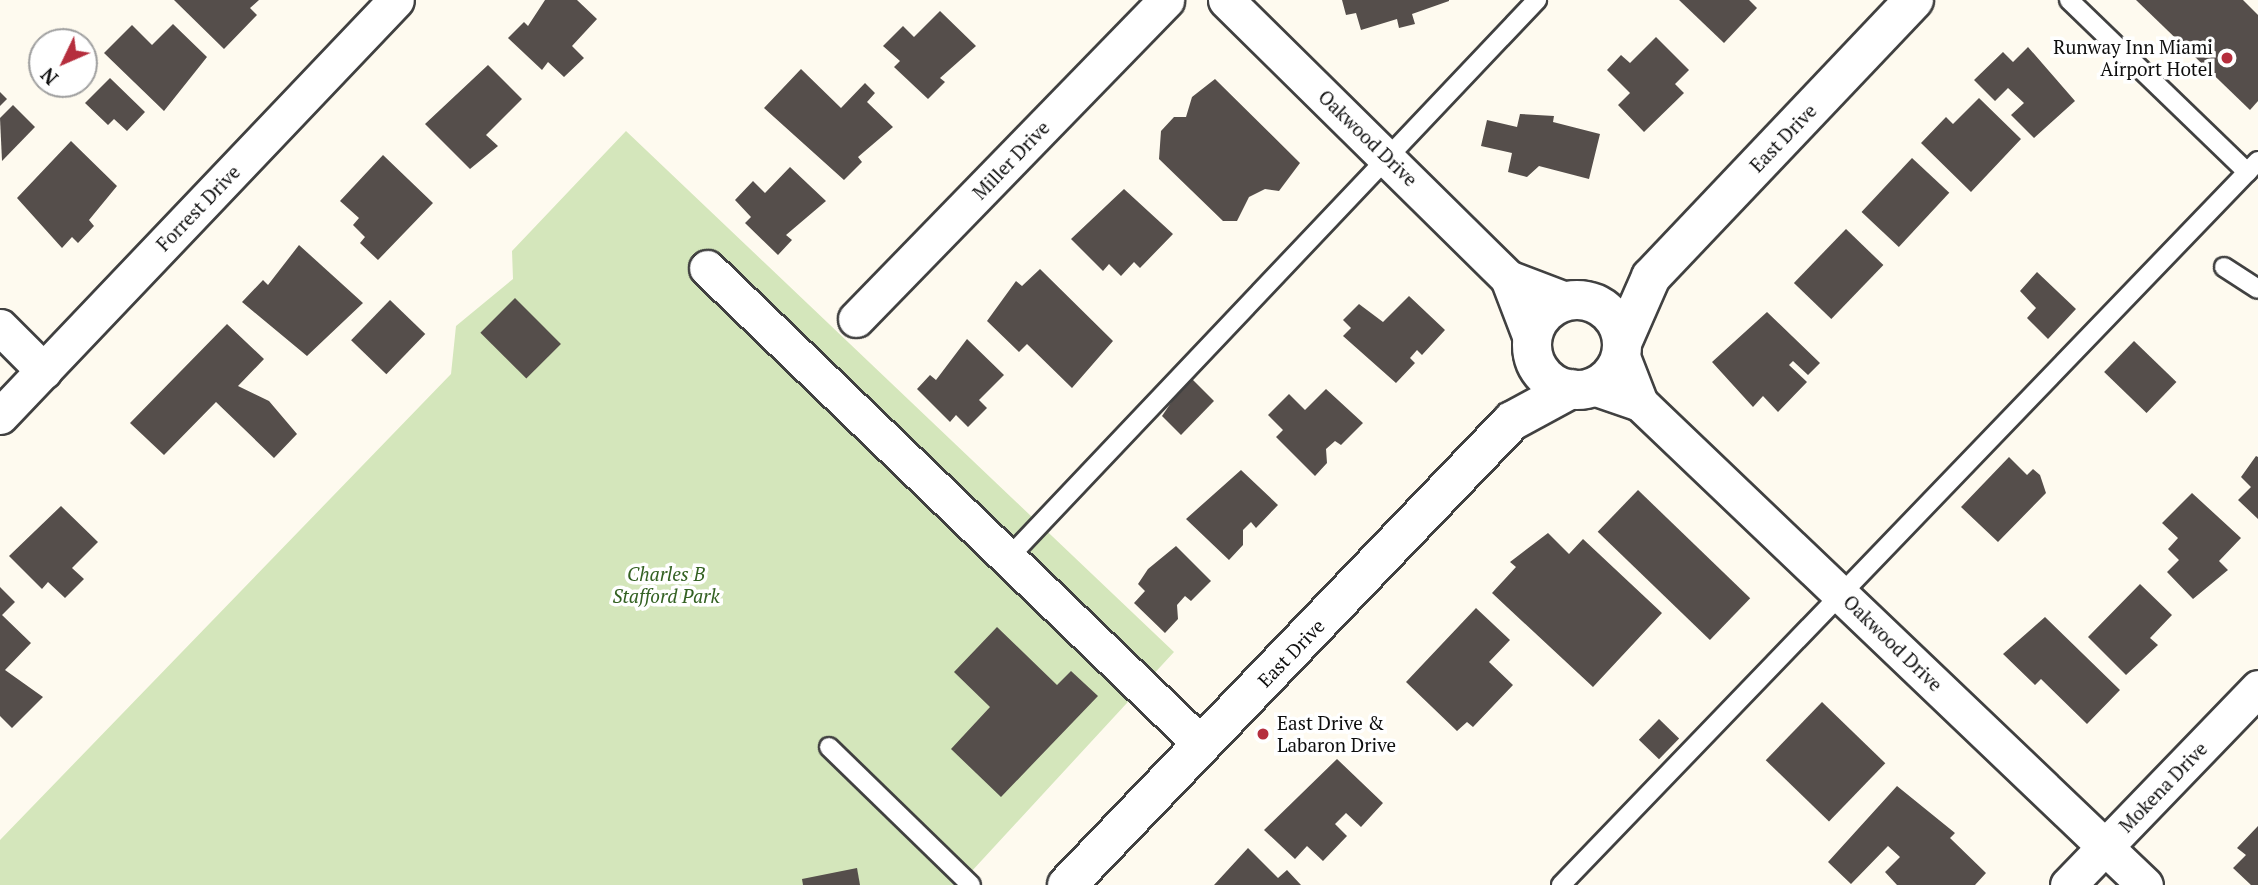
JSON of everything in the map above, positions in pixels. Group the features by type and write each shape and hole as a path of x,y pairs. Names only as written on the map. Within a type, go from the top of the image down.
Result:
{"street":[{"name":"Forrest Drive","path":"0,416 396,0"},
{"name":"Miller Drive","path":"856,319 1166,0"},
{"name":"Oakwood Drive","path":"1227,0 1508,278 1533,348"},
{"name":"East Drive","path":"1622,349 1651,276 1914,0"},
{"path":"707,268 1011,555 1201,744"},
{"name":"East Drive","path":"1578,301 1651,276"},
{"name":"Oakwood Drive","path":"1508,278 1578,301"},
{"path":"1578,301 1612,317 1622,349 1611,374 1582,388 1547,378 1533,348 1543,315 1578,301"},
{"path":"0,327 44,371"},
{"name":"East Drive","path":"1514,420 1533,348"},
{"name":"Oakwood Drive","path":"1622,349 1640,403 2145,885"},
{"name":"Oakwood Drive","path":"1582,388 1640,403"},
{"name":"East Drive","path":"1067,885 1514,420 1582,388"},
{"name":"Mokena Drive","path":"2068,885 2258,688"}],"lane":[{"path":"1011,555 1537,0"},
{"path":"1561,885 2253,166 2069,0"},
{"path":"2224,267 2258,289"},
{"path":"829,747 971,885"}],"green space":[{"name":"Charles B Stafford Park","path":"626,131 1174,652 959,885 0,885 0,840 451,374 456,326 513,279 512,251"}],"building":[{"path":"174,0 259,0 250,8 257,15 224,49"},
{"path":"545,0 577,0 597,19 572,46 584,58 564,77 548,62 542,70 508,38 524,22 528,26"},
{"path":"1342,0 1449,1 1412,14 1415,24 1399,28 1397,19 1361,30 1356,13 1346,15"},
{"path":"1679,0 1749,0 1757,8 1724,43"},
{"name":"Runway Inn Miami Airport Hotel","path":"2136,0 2243,0 2258,15 2258,101 2250,110"},
{"path":"940,11 976,46 940,78 945,82 928,99 894,67 900,61 883,46 903,26 914,37"},
{"path":"173,24 207,57 164,111 104,53 132,25 152,45"},
{"path":"1656,37 1689,70 1675,84 1684,93 1644,132 1618,105 1630,93 1607,70 1621,55 1630,63"},
{"path":"2028,47 2075,101 2034,138 2011,115 2024,103 2008,88 1995,101 1974,80 2003,52 2013,62"},
{"path":"488,65 522,99 486,135 498,146 470,169 425,124"},
{"path":"801,69 841,108 865,83 875,93 867,102 893,127 858,157 862,162 844,180 764,108"},
{"path":"110,78 145,112 127,131 114,119 108,125 85,103 90,98 98,98 98,90"},
{"path":"1215,79 1300,163 1279,191 1265,189 1249,197 1237,221 1223,221 1159,159 1161,131 1174,117 1186,117 1192,97"},
{"path":"0,92 7,99 0,106"},
{"path":"1979,98 2021,139 1971,192 1921,143 1946,117 1953,124"},
{"path":"13,105 35,127 2,161 0,118"},
{"path":"1520,114 1554,116 1553,122 1600,134 1589,179 1539,166 1527,177 1508,172 1512,153 1481,146 1487,120 1517,127"},
{"path":"71,141 117,186 89,220 94,226 78,243 72,237 62,248 17,198"},
{"path":"383,155 433,203 378,260 360,243 365,237 353,225 359,218 340,201"},
{"path":"1912,158 1949,193 1899,247 1862,212"},
{"path":"790,167 826,201 786,235 792,240 778,255 745,223 751,217 735,200 753,181 765,193"},
{"path":"1124,189 1173,234 1140,268 1134,262 1121,276 1109,264 1103,271 1071,239"},
{"path":"1846,229 1883,265 1831,319 1794,283"},
{"path":"299,245 363,303 307,356 242,302 263,280 268,285"},
{"path":"1040,269 1113,341 1072,388 1027,344 1019,352 987,321 1016,281 1022,286"},
{"path":"2037,272 2076,309 2048,339 2027,318 2036,308 2020,291"},
{"path":"1409,296 1445,330 1422,355 1417,350 1410,358 1415,363 1396,383 1343,336 1351,328 1343,320 1359,304 1383,322"},
{"path":"515,298 561,344 526,379 480,333"},
{"path":"390,300 425,334 386,374 351,340"},
{"path":"1767,312 1820,363 1808,375 1793,361 1789,365 1807,382 1778,412 1763,396 1753,407 1712,362"},
{"path":"227,324 264,359 238,386 269,401 297,434 274,458 216,402 164,455 130,423"},
{"path":"967,339 1004,375 979,400 987,408 968,427 956,415 950,422 917,389 930,375 936,380"},
{"path":"2134,341 2176,382 2147,413 2104,372"},
{"path":"1189,376 1214,401 1181,435 1162,416"},
{"path":"1326,389 1363,423 1341,445 1335,441 1326,449 1327,463 1315,476 1276,437 1283,430 1268,415 1289,394 1305,410"},
{"path":"2256,456 2258,519 2238,500 2251,487 2241,477"},
{"path":"2009,457 2027,475 2033,469 2040,475 2046,493 1998,542 1961,507"},
{"path":"1241,470 1278,505 1256,528 1251,522 1243,530 1243,545 1229,560 1186,519"},
{"path":"1638,490 1750,598 1710,640 1598,532"},
{"path":"2192,493 2241,538 2219,561 2228,570 2193,599 2167,572 2179,560 2168,549 2178,538 2162,523"},
{"path":"61,506 98,542 72,568 84,579 65,598 48,582 42,589 9,556"},
{"path":"1548,533 1569,554 1583,539 1662,613 1593,687 1492,593 1516,567 1510,562"},
{"path":"1176,546 1211,581 1191,601 1185,596 1177,605 1178,619 1165,633 1134,603 1145,591 1138,584 1148,569"},
{"path":"2140,584 2172,615 2150,638 2158,645 2126,675 2088,637"},
{"path":"0,587 15,602 2,615 31,643 5,670 43,697 12,728 0,716"},
{"path":"1476,608 1510,640 1489,662 1513,685 1473,727 1467,722 1457,731 1406,682"},
{"path":"2045,617 2120,690 2087,724 2041,679 2035,685 2003,654"},
{"path":"997,627 1057,685 1071,671 1098,696 1001,797 951,749 990,707 954,672"},
{"path":"1822,702 1885,763 1829,821 1766,760"},
{"path":"1659,719 1679,738 1659,759 1639,740"},
{"path":"1337,759 1383,803 1361,827 1346,813 1335,824 1347,836 1323,861 1307,846 1295,859 1264,830"},
{"path":"1897,786 1955,833 1950,838 1986,873 1975,885 1897,885 1885,872 1900,857 1888,846 1851,884 1828,862"},
{"path":"2258,826 2258,885 2251,885 2233,868 2246,855 2237,848"},
{"path":"1248,848 1278,878 1287,870 1301,885 1214,885"},
{"path":"857,868 860,885 803,885 802,879"}],"place":[{"name":"Runway Inn Miami Airport Hotel","path":"2227,58"},
{"name":"East Drive & Labaron Drive","path":"1263,734"}]}
